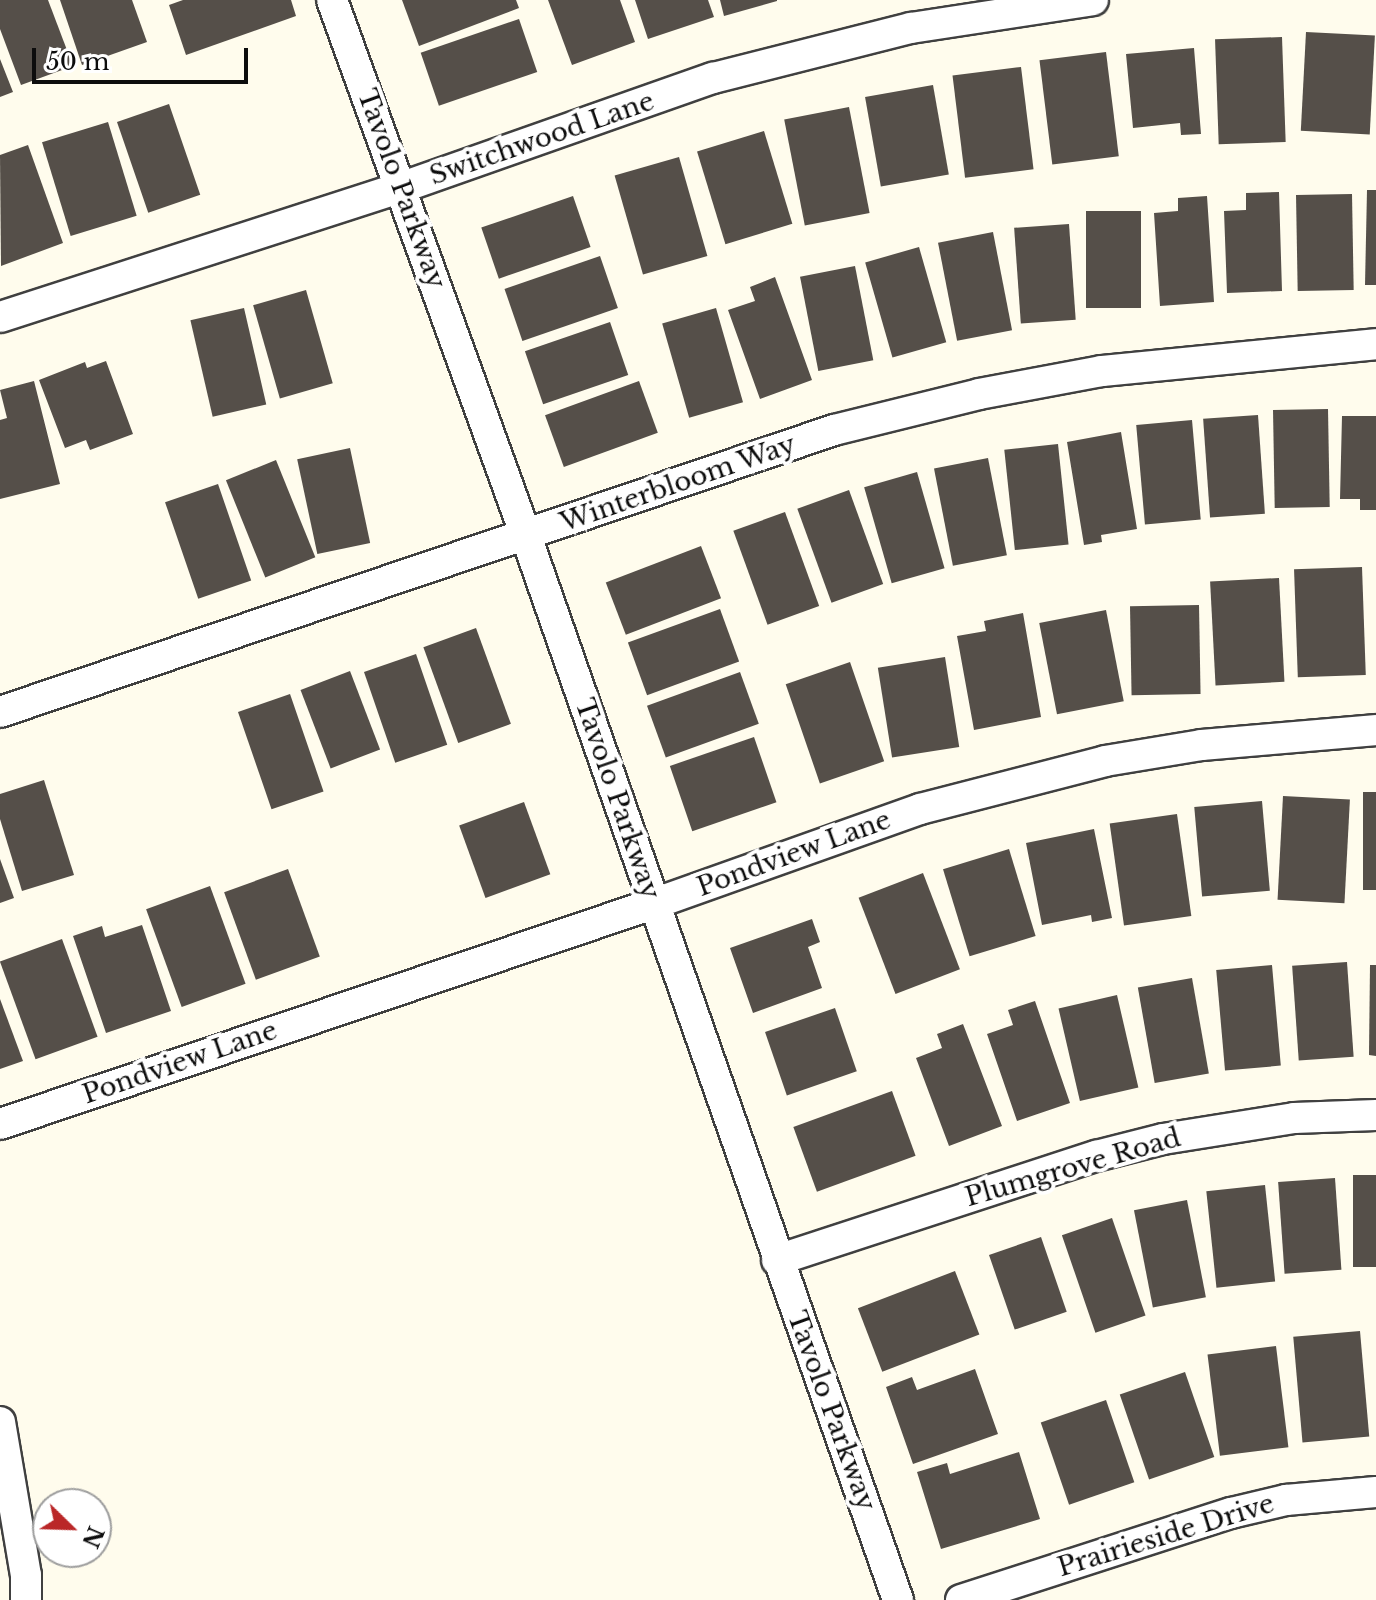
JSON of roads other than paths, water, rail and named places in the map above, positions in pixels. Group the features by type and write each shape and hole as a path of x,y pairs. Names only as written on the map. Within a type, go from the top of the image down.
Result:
{"street":[{"name":"Tavolo Parkway","path":"332,0 526,536 898,1600"},
{"name":"Switchwood Lane","path":"0,317 400,188 713,78 911,28 1093,0"},
{"name":"Winterbloom Way","path":"0,712 834,430 979,394 1102,371 1376,344"},
{"name":"Pondview Lane","path":"0,1124 653,904 920,809 1105,761 1202,745 1376,730"},
{"name":"Plumgrove Road","path":"777,1260 1096,1156 1163,1139 1294,1118 1376,1115"},
{"path":"0,1422 26,1575 26,1600"},
{"name":"Prairieside Drive","path":"961,1600 1231,1513 1286,1500 1376,1492"}]}
